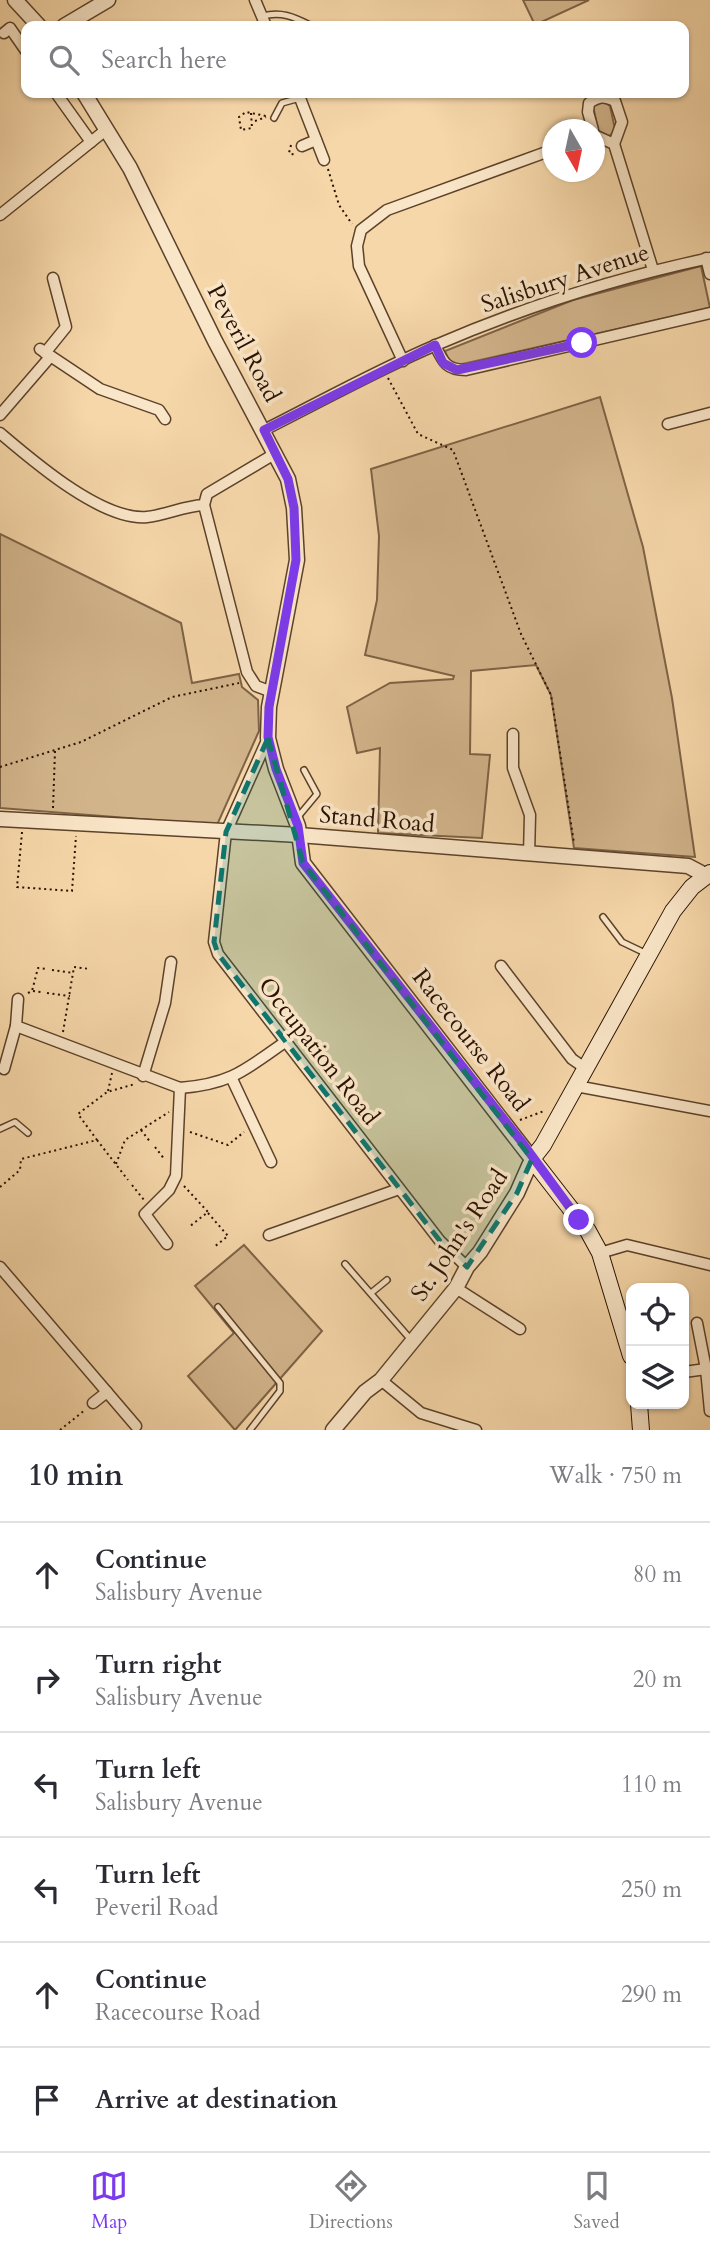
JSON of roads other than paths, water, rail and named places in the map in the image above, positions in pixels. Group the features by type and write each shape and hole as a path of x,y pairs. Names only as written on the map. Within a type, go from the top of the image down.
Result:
{"main road":[{"name":"St. John's Road","path":"532,1159 576,1086 673,911 708,874"},
{"name":"Racecourse Road","path":"532,1159 588,1231 600,1253 628,1346"},
{"path":"639,1409 641,1430"}],"street":[{"path":"15,0 34,21"},
{"path":"72,21 107,0"},
{"path":"256,0 264,21"},
{"path":"4,33 10,28 21,44"},
{"path":"60,98 91,142"},
{"name":"Peveril Road","path":"87,98 130,168 215,341 288,479 294,508 296,560 272,692 268,737 299,835"},
{"path":"300,98 324,160"},
{"path":"590,119 589,103 596,98"},
{"path":"609,98 614,101 622,122 614,144 653,270"},
{"path":"3,208 107,129"},
{"path":"302,146 316,140"},
{"path":"605,140 614,144"},
{"path":"403,361 359,265 357,246 362,230 387,210 542,154"},
{"path":"708,258 710,274"},
{"name":"Salisbury Avenue","path":"264,430 435,345 570,294 653,270 708,258"},
{"path":"0,415 66,327 52,278"},
{"path":"435,345 443,363 450,369 466,370 710,313"},
{"path":"45,353 100,389 159,410 165,419"},
{"path":"668,424 710,413"},
{"path":"0,433 77,491 125,516 146,517 186,506 204,505"},
{"path":"272,692 256,686 251,678 204,505 207,494 276,453"},
{"path":"513,734 513,768 530,815 529,855"},
{"name":"Occupation Road","path":"268,737 226,832 214,942 218,954 440,1241 467,1267"},
{"name":"Stand Road","path":"0,819 299,835 529,855 676,864 708,874"},
{"name":"Racecourse Road","path":"299,835 303,863 532,1159"},
{"path":"143,1076 165,1003 171,962"},
{"path":"502,966 572,1059 585,1068"},
{"path":"4,1069 16,1026 18,999"},
{"path":"16,1026 180,1088 209,1086 232,1079 285,1042"},
{"path":"232,1079 271,1162"},
{"path":"576,1086 710,1111"},
{"path":"167,1244 145,1214 169,1191 176,1176 180,1088"},
{"name":"St. John's Road","path":"333,1430 366,1392 381,1380 456,1288 517,1193 532,1159"},
{"path":"269,1235 399,1189"},
{"path":"600,1253 627,1245 710,1265"},
{"path":"0,1267 136,1426"},
{"path":"456,1288 520,1329"},
{"path":"697,1323 706,1344 710,1411"},
{"path":"689,1371 706,1369"},
{"path":"381,1380 421,1413 476,1430"},
{"path":"93,1403 107,1392"}],"lane":[{"path":"265,21 277,13 299,21"},
{"path":"274,118 282,103 293,98"},
{"path":"295,820 317,794 304,770"},
{"path":"603,917 622,942 648,954"},
{"path":"0,1129 15,1122 28,1133"},
{"path":"345,1264 412,1341"},
{"path":"371,1293 387,1280"},
{"path":"218,1307 280,1384 280,1391 250,1430"}]}
